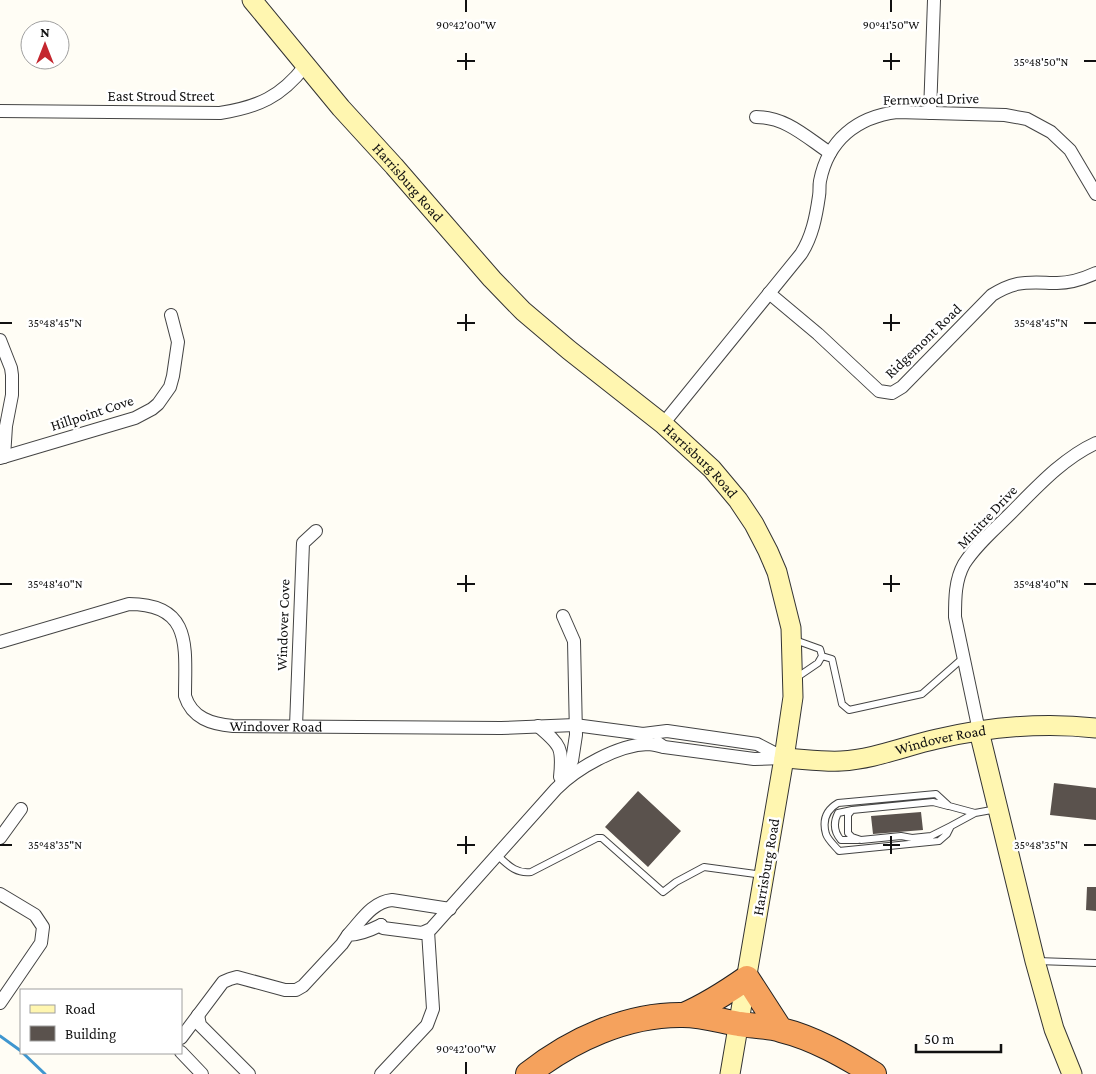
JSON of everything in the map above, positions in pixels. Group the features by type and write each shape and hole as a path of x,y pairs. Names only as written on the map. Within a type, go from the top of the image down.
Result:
{"highway":[{"path":"684,1015 703,1007 747,978 780,1029"},
{"path":"528,1074 560,1051 595,1034 651,1018 684,1015 780,1029 822,1045 874,1074"}],"main road":[{"name":"Harrisburg Road","path":"252,0 305,66 462,246 517,305 569,350 663,424 712,469 738,500 754,524 777,572 786,606 791,638 793,697 730,1074"},
{"name":"Windover Road","path":"784,758 840,761 867,758 935,739 979,731 1036,725 1096,728"},
{"path":"979,731 1035,961 1054,1029 1072,1074"}],"street":[{"path":"930,113 934,0"},
{"name":"East Stroud Street","path":"0,111 220,113 253,107 270,99 285,88 305,66"},
{"name":"Fernwood Drive","path":"663,424 805,247 817,214 822,173 830,153 838,140 851,129 875,116 898,112 1014,115 1027,119 1042,126 1059,138 1070,150 1096,194"},
{"path":"756,117 772,118 783,122 830,153"},
{"name":"Ridgemont Road","path":"769,293 818,334 879,391 892,393 902,387 992,295 1004,288 1017,284 1031,282 1060,283 1075,280 1096,272"},
{"name":"Hillpoint Cove","path":"2,458 134,418 152,409 165,396 173,376 178,342 171,315"},
{"path":"0,340 12,375 12,395 2,458"},
{"name":"Minitre Drive","path":"979,731 955,617 955,598 960,576 969,556 977,546 1028,496 1068,460 1096,443"},
{"name":"Windover Cove","path":"296,726 303,543 316,531"},
{"name":"Windover Road","path":"0,642 129,604 144,604 165,612 175,621 184,637 185,696 187,703 196,716 224,726 501,728 575,725 643,734 667,731 756,744 784,758"},
{"path":"560,786 572,761 576,735 574,641 563,616"},
{"path":"538,726 554,739 562,754 560,786"},
{"name":"Windover Road","path":"643,734 664,747 754,759 784,758"},
{"path":"375,906 383,928 422,933 428,931 560,786 575,774 603,756 630,747 649,744 664,747"},
{"path":"0,838 21,810"},
{"path":"0,894 35,915 42,924 43,936 41,943 0,1003"},
{"path":"182,1037 223,982 230,979 237,977 285,990 296,990 303,986 342,944 369,911 385,901 392,900 450,909"},
{"path":"348,935 370,931 381,925"},
{"path":"381,1074 429,1021 432,1009 428,931"},
{"path":"198,1015 200,1025 249,1074"},
{"path":"182,1053 202,1074"}],"lane":[{"path":"791,638 820,649 822,656 818,663 792,680"},
{"path":"822,656 832,659 842,704 849,710 922,694 964,658"},
{"path":"949,806 936,794 838,803 829,808 825,817 826,836 839,851 939,841 947,834 951,826"},
{"path":"975,813 933,802 852,810 838,813 834,820 837,835 841,840 900,836 912,838 931,836 975,813 998,809"},
{"path":"852,810 848,815 848,833 852,837 861,840"},
{"path":"498,856 513,869 523,873 531,872 597,838 602,838 662,892 704,867 764,875"},
{"path":"1035,961 1096,962"}],"building":[{"path":"1054,783 1096,788 1096,820 1050,815"},
{"path":"638,791 681,831 648,867 605,827"},
{"path":"921,812 923,830 873,834 871,816"},
{"path":"1087,887 1096,887 1096,911 1086,910"}],"waterway":[{"path":"0,1036 20,1050"},
{"path":"24,1054 45,1074"}]}
